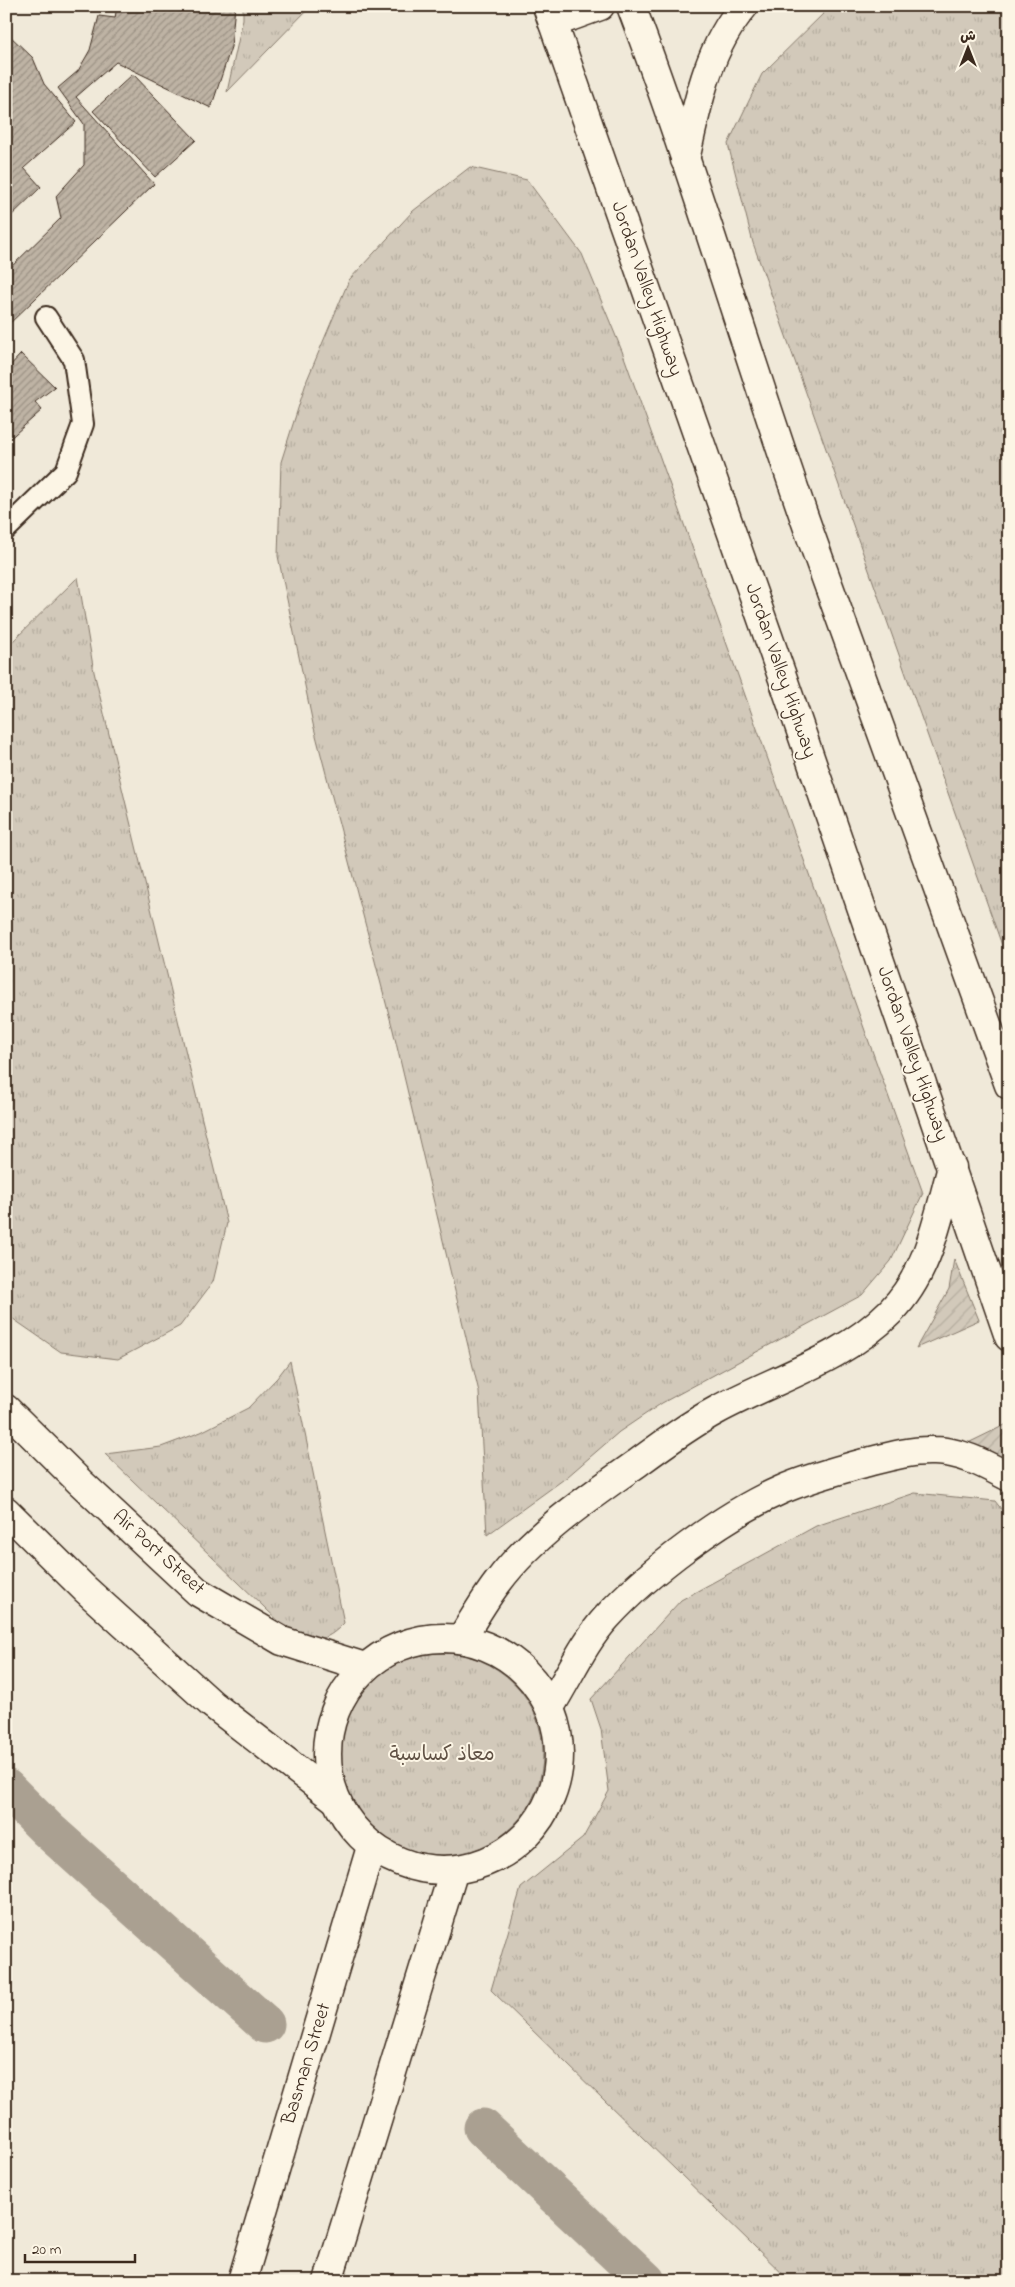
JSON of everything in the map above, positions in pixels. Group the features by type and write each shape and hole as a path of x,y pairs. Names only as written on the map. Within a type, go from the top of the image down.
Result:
{"main road":[{"path":"550,15 600,6"},
{"path":"631,6 685,160 810,533 1009,1086"},
{"path":"685,160 697,105 711,61 726,33 744,6"},
{"name":"Jordan Valley Highway","path":"550,15 952,1167 1009,1337"},
{"path":"461,1639 498,1581 516,1561 578,1506 716,1410 860,1339 892,1310 916,1278 933,1238 952,1167"},
{"name":"Air Port Street","path":"6,1409 80,1482 198,1592 282,1641 366,1667"},
{"path":"550,1707 583,1649 605,1619 620,1603 656,1572 697,1541 731,1518 780,1490 826,1473 904,1452 936,1450 964,1455 1009,1477"},
{"path":"6,1511 85,1589 212,1704 336,1800"},
{"path":"426,1639 461,1639 484,1644 504,1655 523,1669 539,1686 550,1707 558,1730 560,1754 558,1779 550,1802 538,1823 521,1841 501,1856 478,1866 454,1870 416,1867 397,1861 371,1846 350,1826 336,1800 328,1777 326,1752 329,1729 337,1705 349,1685 366,1667 394,1648 426,1639"},
{"name":"Basman Street","path":"242,2281 371,1846"},
{"path":"328,2281 454,1870"}],"lane":[{"path":"6,528 66,472 83,424 74,360 46,318"}],"green space":[{"path":"243,6 311,6 227,92 243,19"},
{"path":"831,6 1009,6 1009,965 753,243 728,144 762,74"},
{"path":"470,167 527,180 582,254 622,351 923,1193 891,1261 862,1295 662,1403 619,1432 567,1477 487,1535 479,1392 393,1030 313,724 278,556 281,462 307,380 349,280 413,211"},
{"path":"78,577 94,672 227,1223 213,1282 180,1326 118,1359 61,1352 6,1314 6,648"},
{"path":"954,1259 979,1320 916,1348 949,1289"},
{"path":"290,1361 344,1623 331,1634 319,1638 291,1633 105,1454 161,1447 201,1432 248,1408 277,1378"},
{"path":"1009,1423 1009,1462 966,1444"},
{"path":"915,1493 995,1501 1009,1519 1009,2281 790,2281 491,1990 521,1888 583,1838 609,1791 601,1729 591,1699 681,1600 816,1526"},
{"name":"معاذ كساسبة","path":"442,1653 462,1655 481,1661 498,1670 520,1690 535,1715 541,1734 543,1754 541,1774 535,1793 526,1810 506,1832 481,1847 462,1853 442,1855 422,1853 403,1847 386,1838 364,1818 349,1793 343,1774 341,1754 343,1734 349,1715 358,1698 378,1676 403,1661 422,1655"}],"building":[{"path":"117,6 235,6 231,47 211,108 116,62 76,97 154,184 6,327 6,272 61,218 56,196 84,165 84,124 58,88 78,71 90,50 99,16 115,18"},
{"path":"6,32 33,58 44,84 76,122 24,168 41,187 6,221"},
{"path":"133,74 196,140 155,177 93,111"},
{"path":"21,354 55,387 35,402 42,410 6,442 6,370"}],"waterway":[{"path":"6,1788 47,1829 265,2024"},
{"path":"483,2128 646,2281"}]}
